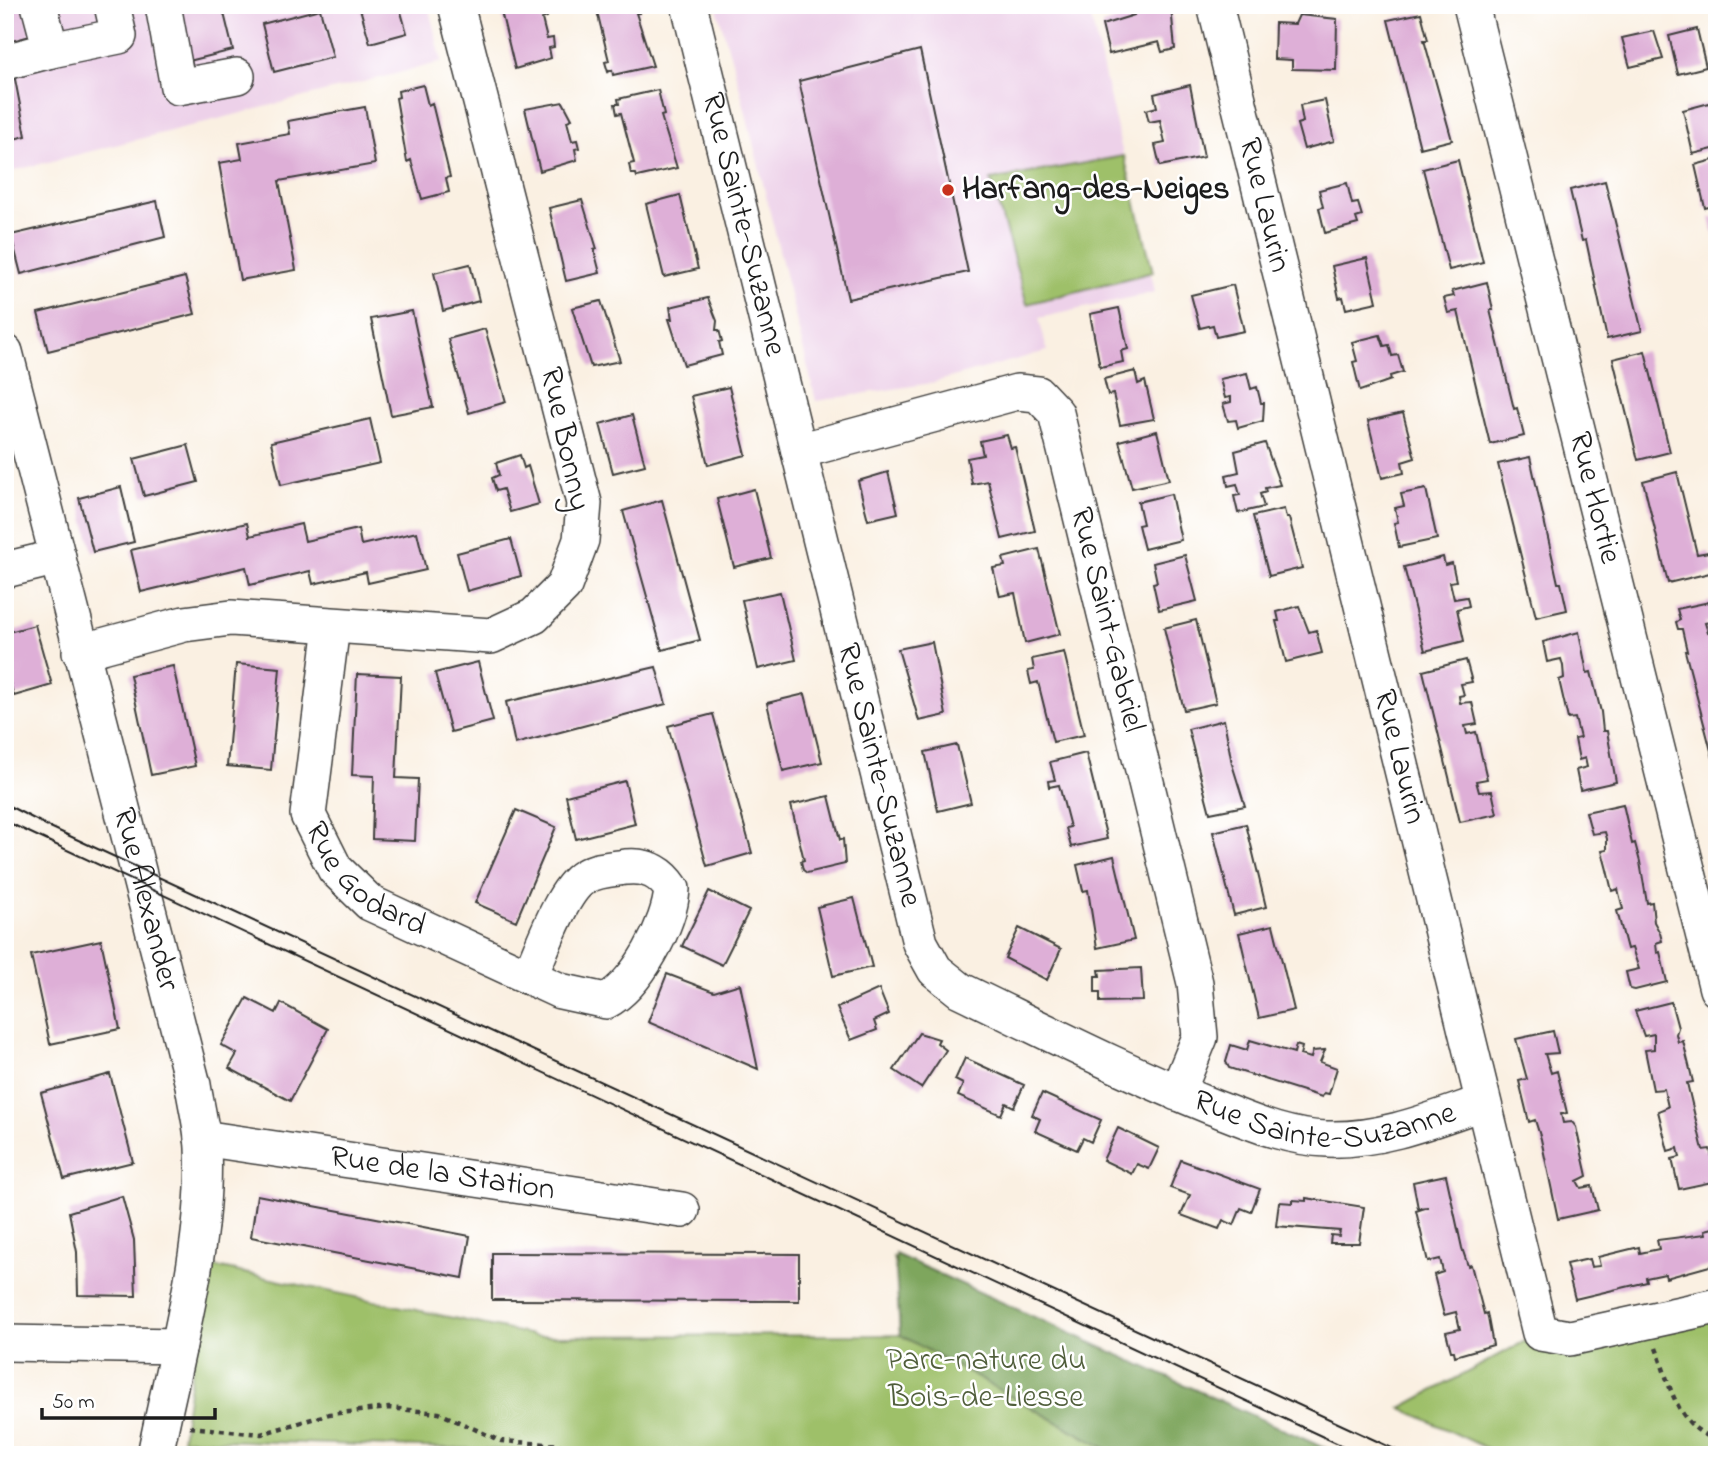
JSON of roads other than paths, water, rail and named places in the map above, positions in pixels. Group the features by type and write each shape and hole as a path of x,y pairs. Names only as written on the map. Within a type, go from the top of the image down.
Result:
{"street":[{"path":"39,5 51,50"},
{"path":"5,62 119,36 112,5"},
{"path":"163,5 178,87 237,76"},
{"name":"Rue Bonny","path":"80,652 184,624 231,618 491,636 534,616 564,586 582,540 584,503 456,5"},
{"name":"Rue Sainte-Suzanne","path":"689,5 920,943 935,970 960,990 1177,1093 1281,1134 1328,1139 1369,1136 1412,1126 1481,1103"},
{"name":"Rue Laurin","path":"1215,5 1481,1103 1540,1333 1570,1338 1717,1306"},
{"name":"Rue Hortie","path":"1471,5 1717,989"},
{"name":"Rue Alexander","path":"5,352 190,1072 202,1138 203,1204 178,1346 158,1439"},
{"name":"Rue Saint-Gabriel","path":"799,451 1017,392 1038,394 1056,413 1195,983 1199,1037 1177,1093"},
{"path":"5,570 58,557"},
{"name":"Rue Godard","path":"332,626 309,815 335,869 370,903 529,977"},
{"name":"Rue de la Station","path":"202,1138 682,1210"},
{"path":"5,1343 178,1346"}],"tram line":[{"path":"5,804 1407,1455"},
{"path":"5,821 1362,1455"}],"place":[{"name":"Harfang-des-Neiges","path":"948,190"}],"park label":[{"name":"Parc-nature du Bois-de-Liesse","path":"986,1380"}]}
